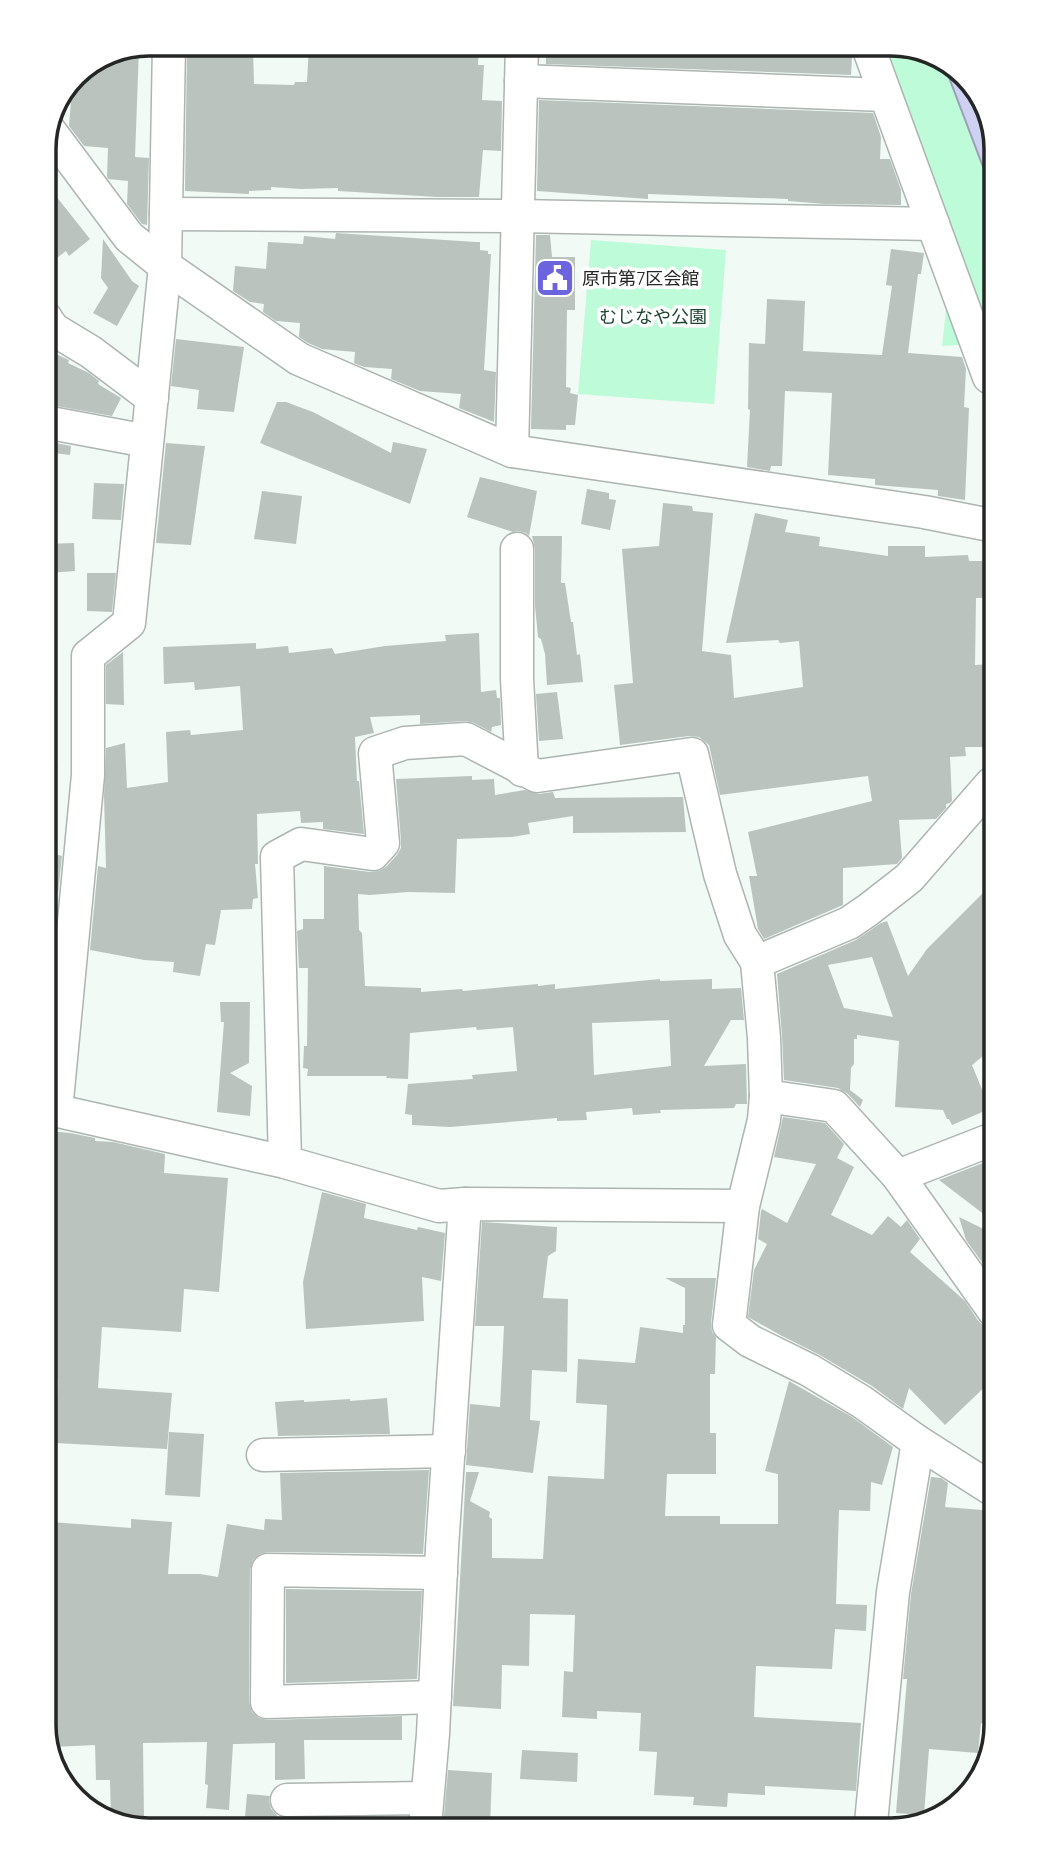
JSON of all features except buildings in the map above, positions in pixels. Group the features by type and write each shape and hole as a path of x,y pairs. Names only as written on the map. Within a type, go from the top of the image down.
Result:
{"street":[{"path":"56,1073 88,775 88,656 129,623 164,266 169,56"},
{"path":"512,451 522,56"},
{"path":"871,56 984,363"},
{"path":"521,81 885,95"},
{"path":"57,139 129,237 164,266 299,359 512,451 925,512 984,524"},
{"path":"166,214 516,216 933,224"},
{"path":"56,331 91,352 152,398"},
{"path":"56,424 147,441"},
{"path":"517,549 517,679 522,770"},
{"path":"285,1162 277,857 300,844 373,854 383,843 375,753 405,743 466,739 537,776 692,754 720,874 740,935 757,962 764,1038 764,1120 743,1206 729,1325 750,1341 809,1370 862,1402 984,1484"},
{"path":"757,962 849,923 868,910 909,878 984,792"},
{"path":"766,1096 834,1106 898,1176 984,1297"},
{"path":"56,1111 285,1162 439,1206 743,1206"},
{"path":"898,1176 984,1143"},
{"path":"287,1800 426,1812 465,1204"},
{"path":"871,1818 893,1592 918,1442"},
{"path":"263,1455 449,1451"},
{"path":"435,1697 267,1702 268,1570 441,1573"}],"green space":[{"path":"871,56 909,58 927,63 948,75 984,169 984,363"},
{"name":"むじなや公園","path":"591,240 726,250 714,404 578,394"},
{"path":"948,292 974,344 942,346"}],"water":[{"path":"948,75 965,92 977,113 982,131 984,169"}],"place":[{"name":"原市第7区会館","path":"555,278"}]}
